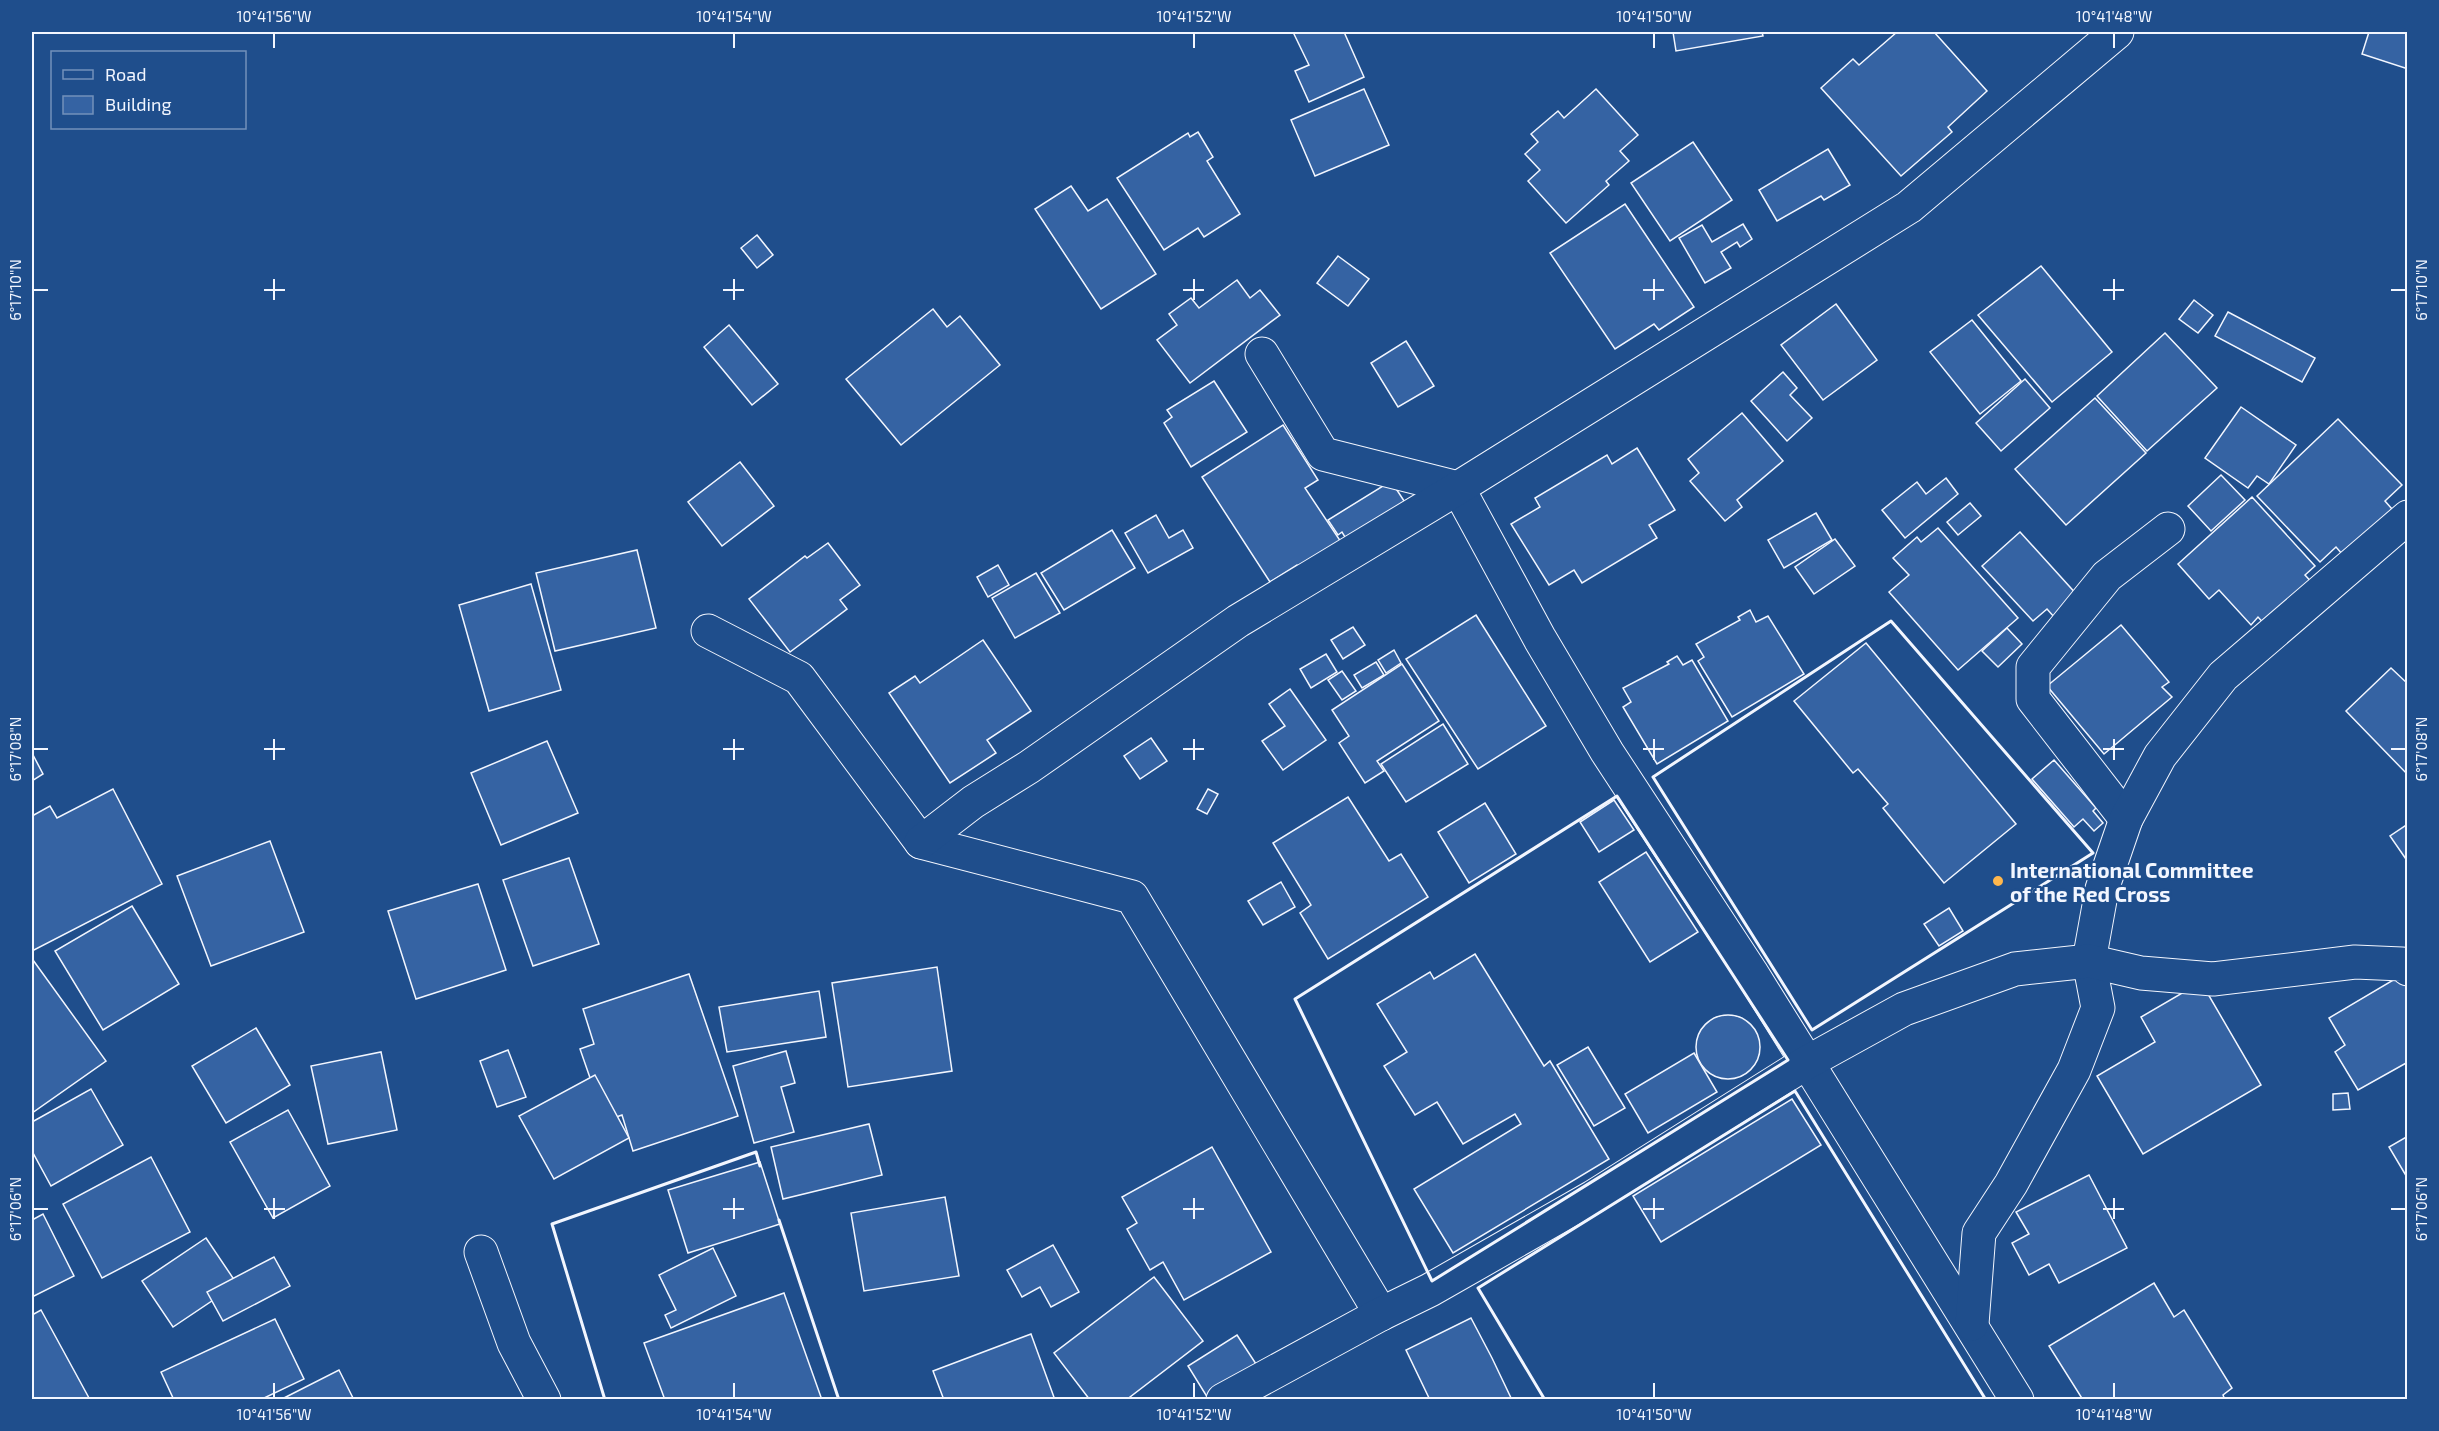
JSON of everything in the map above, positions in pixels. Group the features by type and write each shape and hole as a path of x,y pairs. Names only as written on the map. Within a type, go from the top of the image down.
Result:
{"street":[{"path":"921,842 973,802 1029,767 1238,621 1458,488 1909,207 2117,32"},
{"path":"1262,354 1323,454 1458,488 1540,639 1608,752 1751,972 1806,1063 1972,1324 2017,1400"},
{"path":"1972,1324 1979,1233 2011,1184 2074,1070 2098,1008 2089,961 2102,889 2126,819 2160,756 2223,676 2408,517"},
{"path":"2126,819 2033,699 2033,667 2107,576 2168,529"},
{"path":"708,631 799,678 921,842 1132,897 1381,1314"},
{"path":"1223,1400 1381,1314 1430,1290 1593,1197 1806,1063 1904,1009 2015,969 2089,961 2140,973 2212,979 2355,962 2402,964 2408,969"},
{"path":"481,1252 514,1343 544,1400"}],"building":[{"path":"1293,32 1344,32 1364,77 1309,102 1295,71 1309,65"},
{"path":"1673,32 1762,32 1763,36 1676,51"},
{"path":"1897,32 1934,32 1987,91 1948,127 1952,132 1901,176 1821,88 1853,59 1859,65"},
{"path":"2369,32 2408,32 2408,69 2362,54"},
{"path":"1364,89 1389,145 1315,176 1291,120"},
{"path":"1596,89 1638,135 1620,151 1629,161 1606,181 1609,185 1566,223 1528,181 1540,170 1525,154 1538,142 1531,134 1558,111 1564,118"},
{"path":"1198,132 1213,157 1207,161 1240,214 1204,237 1198,228 1164,250 1117,178 1188,133 1190,137"},
{"path":"1693,142 1732,200 1670,241 1631,183"},
{"path":"1828,149 1850,185 1824,200 1821,196 1777,221 1759,190"},
{"path":"1071,186 1088,211 1107,199 1156,274 1101,309 1035,209"},
{"path":"1625,204 1694,307 1659,330 1654,324 1615,349 1550,253"},
{"path":"1743,224 1752,239 1740,247 1737,242 1721,252 1731,268 1705,283 1679,238 1702,225 1712,242"},
{"path":"757,235 773,255 757,268 741,248"},
{"path":"1338,256 1369,279 1348,306 1317,283"},
{"path":"2041,266 2112,352 2052,402 1978,315"},
{"path":"1237,280 1250,298 1260,290 1280,315 1190,383 1157,340 1177,325 1169,314 1191,298 1199,308"},
{"path":"2194,300 2213,315 2198,333 2179,319"},
{"path":"1836,304 1877,360 1823,400 1781,345"},
{"path":"933,309 947,327 960,316 1000,365 901,445 846,379"},
{"path":"2228,312 2315,358 2302,382 2215,336"},
{"path":"1972,320 2021,381 1980,414 1930,352"},
{"path":"729,325 778,384 752,405 704,347"},
{"path":"2165,333 2217,388 2147,451 2097,396"},
{"path":"1406,341 1434,386 1398,407 1371,363"},
{"path":"1783,372 1797,388 1790,395 1812,418 1787,441 1751,401"},
{"path":"2025,379 2050,408 2001,451 1976,423"},
{"path":"1214,381 1247,432 1191,467 1164,423 1172,417 1167,410"},
{"path":"2095,398 2146,453 2066,525 2015,469"},
{"path":"2241,407 2296,445 2269,484 2257,476 2248,488 2205,458"},
{"path":"1742,413 1783,461 1737,500 1742,507 1725,521 1690,481 1699,473 1688,459"},
{"path":"2338,419 2402,485 2385,501 2392,509 2343,555 2336,547 2320,562 2257,496"},
{"path":"1283,425 1318,480 1305,488 1343,545 1301,571 1297,565 1270,582 1202,477"},
{"path":"1637,448 1675,510 1649,525 1657,538 1582,583 1574,570 1549,585 1511,524 1540,507 1535,498 1607,455 1612,464"},
{"path":"740,462 774,506 722,546 688,502"},
{"path":"2221,475 2245,500 2211,531 2188,506"},
{"path":"1946,478 1958,494 1905,538 1882,510 1917,482 1926,494"},
{"path":"1391,481 1410,510 1351,547 1342,532 1338,535 1328,520"},
{"path":"2252,497 2315,566 2305,575 2316,587 2269,629 2258,617 2251,625 2219,590 2209,599 2178,564"},
{"path":"1970,503 1981,516 1958,535 1947,522"},
{"path":"1816,513 1832,540 1784,568 1768,540"},
{"path":"1156,515 1169,538 1183,530 1193,548 1148,573 1125,533"},
{"path":"1938,528 2018,618 1958,670 1889,592 1909,575 1893,558 1917,537 1921,542"},
{"path":"1112,530 1135,568 1064,610 1041,573"},
{"path":"2020,532 2079,597 2055,618 2047,609 2033,621 1982,566"},
{"path":"1835,539 1855,566 1814,594 1795,567"},
{"path":"828,543 860,585 840,600 847,609 790,652 749,599 805,556 807,558"},
{"path":"637,550 656,628 555,651 536,573"},
{"path":"998,565 1009,585 988,597 977,577"},
{"path":"1036,573 1060,613 1015,638 992,598"},
{"path":"531,584 561,690 489,711 459,605"},
{"path":"1750,610 1756,622 1768,616 1804,674 1732,717 1698,661 1704,657 1696,644 1740,620 1738,617"},
{"path":"1476,615 1546,726 1478,769 1406,659"},
{"path":"2121,625 2169,682 2162,687 2172,697 2104,754 2047,686"},
{"path":"1353,627 1365,645 1343,659 1331,640"},
{"path":"2007,628 2022,644 1998,667 1982,651"},
{"path":"983,640 1031,711 987,740 996,753 950,783 889,693 915,676 920,683"},
{"path":"1866,643 2016,824 1944,883 1883,808 1888,804 1858,769 1853,773 1794,701"},
{"path":"1394,650 1401,663 1386,673 1378,660"},
{"path":"1326,654 1337,672 1311,688 1300,669"},
{"path":"1677,656 1683,665 1692,660 1728,721 1657,764 1623,707 1631,702 1623,688 1669,664 1667,662"},
{"path":"1376,662 1384,675 1362,688 1354,675"},
{"path":"1402,664 1439,721 1377,761 1384,771 1365,783 1339,743 1349,736 1332,710"},
{"path":"2391,668 2408,684 2408,775 2346,711"},
{"path":"1342,671 1356,691 1342,700 1328,680"},
{"path":"1290,689 1326,740 1283,770 1262,741 1285,726 1269,704"},
{"path":"1443,724 1468,764 1406,802 1381,764"},
{"path":"1151,738 1167,761 1140,779 1124,756"},
{"path":"547,741 578,813 501,845 471,773"},
{"path":"32,753 43,774 32,781"},
{"path":"2054,760 2096,808 2093,811 2103,823 2094,831 2083,819 2074,827 2032,779"},
{"path":"113,789 162,884 32,951 32,816 50,806 57,818"},
{"path":"1208,789 1218,794 1207,814 1197,809"},
{"path":"1348,797 1389,861 1401,854 1428,897 1328,959 1300,913 1311,905 1273,843"},
{"path":"1614,800 1634,830 1599,852 1580,822"},
{"path":"1485,803 1516,854 1469,883 1438,832"},
{"path":"2408,824 2408,862 2390,836"},
{"path":"270,841 304,932 211,966 177,876"},
{"path":"1646,852 1698,932 1650,962 1599,882"},
{"path":"569,858 599,944 533,966 503,880"},
{"path":"1281,882 1295,907 1263,925 1248,901"},
{"path":"478,884 506,970 416,999 388,911"},
{"path":"132,906 179,984 103,1030 55,951"},
{"path":"1949,908 1963,931 1939,946 1924,924"},
{"path":"1475,954 1544,1066 1550,1061 1609,1159 1453,1253 1414,1189 1521,1124 1515,1114 1463,1144 1437,1102 1415,1115 1384,1066 1407,1052 1377,1004 1430,972 1434,979"},
{"path":"32,961 106,1061 32,1113"},
{"path":"937,967 952,1071 848,1087 832,983"},
{"path":"689,974 738,1116 633,1151 622,1115 605,1121 580,1049 594,1044 583,1009"},
{"path":"2400,976 2408,988 2408,1062 2358,1090 2335,1052 2345,1045 2329,1018"},
{"path":"2201,982 2261,1085 2143,1154 2097,1076 2155,1042 2141,1017"},
{"path":"819,991 826,1037 727,1052 719,1007"},
{"path":"1728,1015 1746,1021 1754,1029 1760,1047 1754,1065 1746,1073 1728,1079 1710,1073 1702,1065 1696,1047 1702,1029 1710,1021"},
{"path":"256,1028 290,1085 226,1123 192,1066"},
{"path":"1588,1047 1625,1108 1594,1126 1557,1065"},
{"path":"508,1050 526,1097 497,1107 480,1061"},
{"path":"786,1051 795,1083 781,1087 794,1132 754,1143 733,1066"},
{"path":"381,1052 397,1130 328,1144 311,1066"},
{"path":"1694,1053 1717,1092 1648,1133 1625,1094"},
{"path":"595,1075 629,1138 554,1179 519,1116"},
{"path":"91,1089 123,1145 51,1186 32,1151 32,1122"},
{"path":"2348,1093 2350,1109 2333,1110 2333,1094"},
{"path":"1792,1099 1821,1145 1661,1242 1633,1196"},
{"path":"288,1110 330,1186 273,1218 230,1142"},
{"path":"869,1124 882,1175 783,1199 771,1147"},
{"path":"2408,1136 2408,1179 2389,1147"},
{"path":"1212,1147 1271,1252 1184,1300 1163,1262 1150,1270 1127,1229 1137,1223 1122,1197"},
{"path":"151,1157 190,1232 102,1278 63,1204"},
{"path":"760,1162 780,1224 688,1253 668,1190"},
{"path":"2089,1175 2127,1248 2059,1283 2049,1264 2029,1275 2012,1243 2029,1234 2016,1212"},
{"path":"945,1197 959,1276 864,1291 851,1213"},
{"path":"43,1214 74,1276 32,1297 32,1220"},
{"path":"206,1238 237,1284 173,1327 142,1281"},
{"path":"1053,1245 1079,1292 1051,1307 1040,1287 1022,1297 1007,1270"},
{"path":"713,1248 736,1296 671,1328 665,1315 676,1310 659,1275"},
{"path":"274,1257 290,1286 223,1321 207,1292"},
{"path":"1154,1277 1203,1341 1126,1400 1090,1400 1054,1353"},
{"path":"2154,1283 2174,1317 2184,1310 2232,1388 2223,1395 2225,1400 2083,1400 2049,1346"},
{"path":"784,1293 822,1400 665,1400 644,1343"},
{"path":"41,1310 89,1398 86,1400 32,1400 32,1315"},
{"path":"1471,1318 1512,1400 1430,1400 1406,1350"},
{"path":"275,1319 304,1379 260,1400 174,1400 161,1372"},
{"path":"1031,1334 1055,1400 944,1400 933,1371"},
{"path":"1237,1335 1260,1370 1209,1400 1188,1366"},
{"path":"339,1370 354,1400 280,1400"}],"wall":[{"path":"1891,621 2093,853 1812,1030 1653,777 1891,621"},
{"path":"1617,796 1788,1060 1432,1281 1295,999 1617,796"},
{"path":"1545,1400 1478,1288 1795,1091 1986,1400"},
{"path":"605,1400 552,1224 756,1152 760,1166"},
{"path":"779,1220 839,1400"}],"place":[{"name":"International Committee of the Red Cross","path":"1998,881"}]}
